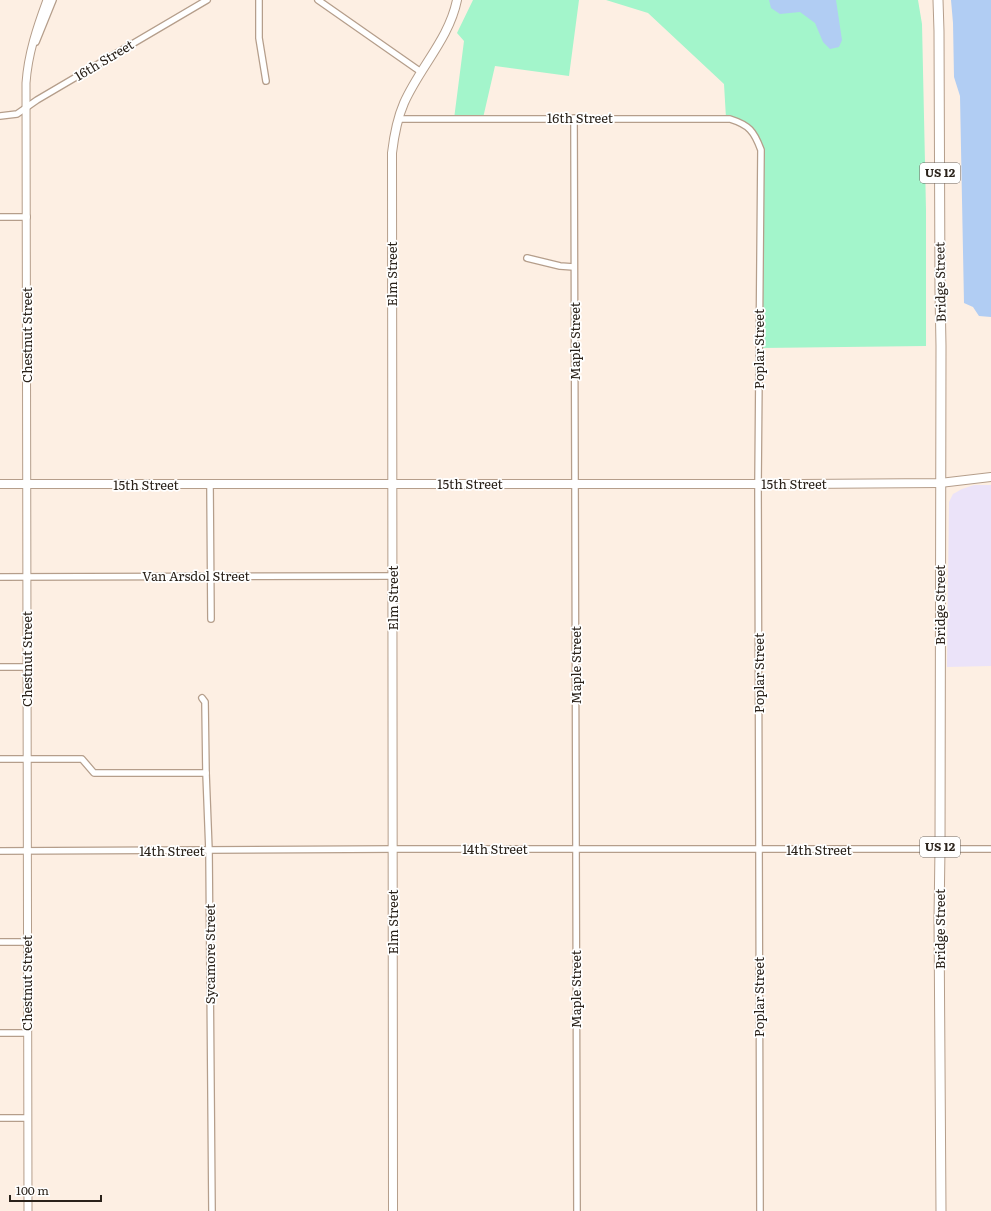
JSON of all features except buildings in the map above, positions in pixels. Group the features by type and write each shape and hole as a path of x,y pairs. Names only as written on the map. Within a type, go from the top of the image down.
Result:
{"highway":[{"name":"Bridge Street","path":"938,0 941,346 939,918 941,1211"}],"main road":[{"name":"Elm Street","path":"393,1211 394,849 392,153 394,132 404,102 446,31 453,16 457,0"},
{"name":"15th Street","path":"0,484 210,485 940,483 991,477"}],"street":[{"name":"Chestnut Street","path":"28,1211 26,107 28,62 38,24 47,0"},
{"path":"28,62 53,0"},
{"name":"16th Street","path":"0,116 17,114 26,107 207,0"},
{"path":"259,0 259,38 266,81"},
{"path":"318,0 421,72"},
{"name":"16th Street","path":"398,118 730,119 744,123 756,136"},
{"name":"Maple Street","path":"574,118 577,1211"},
{"name":"Poplar Street","path":"756,136 761,150 758,484 760,1211"},
{"path":"0,217 27,217"},
{"path":"527,258 560,266 574,267"},
{"path":"210,485 211,619"},
{"name":"Van Arsdol Street","path":"0,577 393,576"},
{"path":"0,667 27,666"},
{"name":"Sycamore Street","path":"202,698 205,702 209,851 212,1211"},
{"path":"0,759 82,759 94,772 206,772"},
{"name":"14th Street","path":"0,850 991,850"},
{"path":"0,942 27,942"},
{"path":"0,1033 28,1033"},
{"path":"0,1118 28,1118"}],"shaded area":[{"path":"974,485 991,485 991,666 947,667 949,502 953,494"}],"green space":[{"path":"473,0 579,0 569,76 495,66 483,118 454,119 464,41 457,33"},
{"path":"606,0 918,0 922,24 926,210 926,346 759,348 761,150 744,123 726,118 724,84 648,13"}],"water":[{"path":"769,0 836,0 842,40 839,47 830,49 823,42 815,23 800,12 780,14 771,8"},
{"path":"951,0 991,0 991,317 979,316 973,307 964,303 960,96 954,77"}]}
